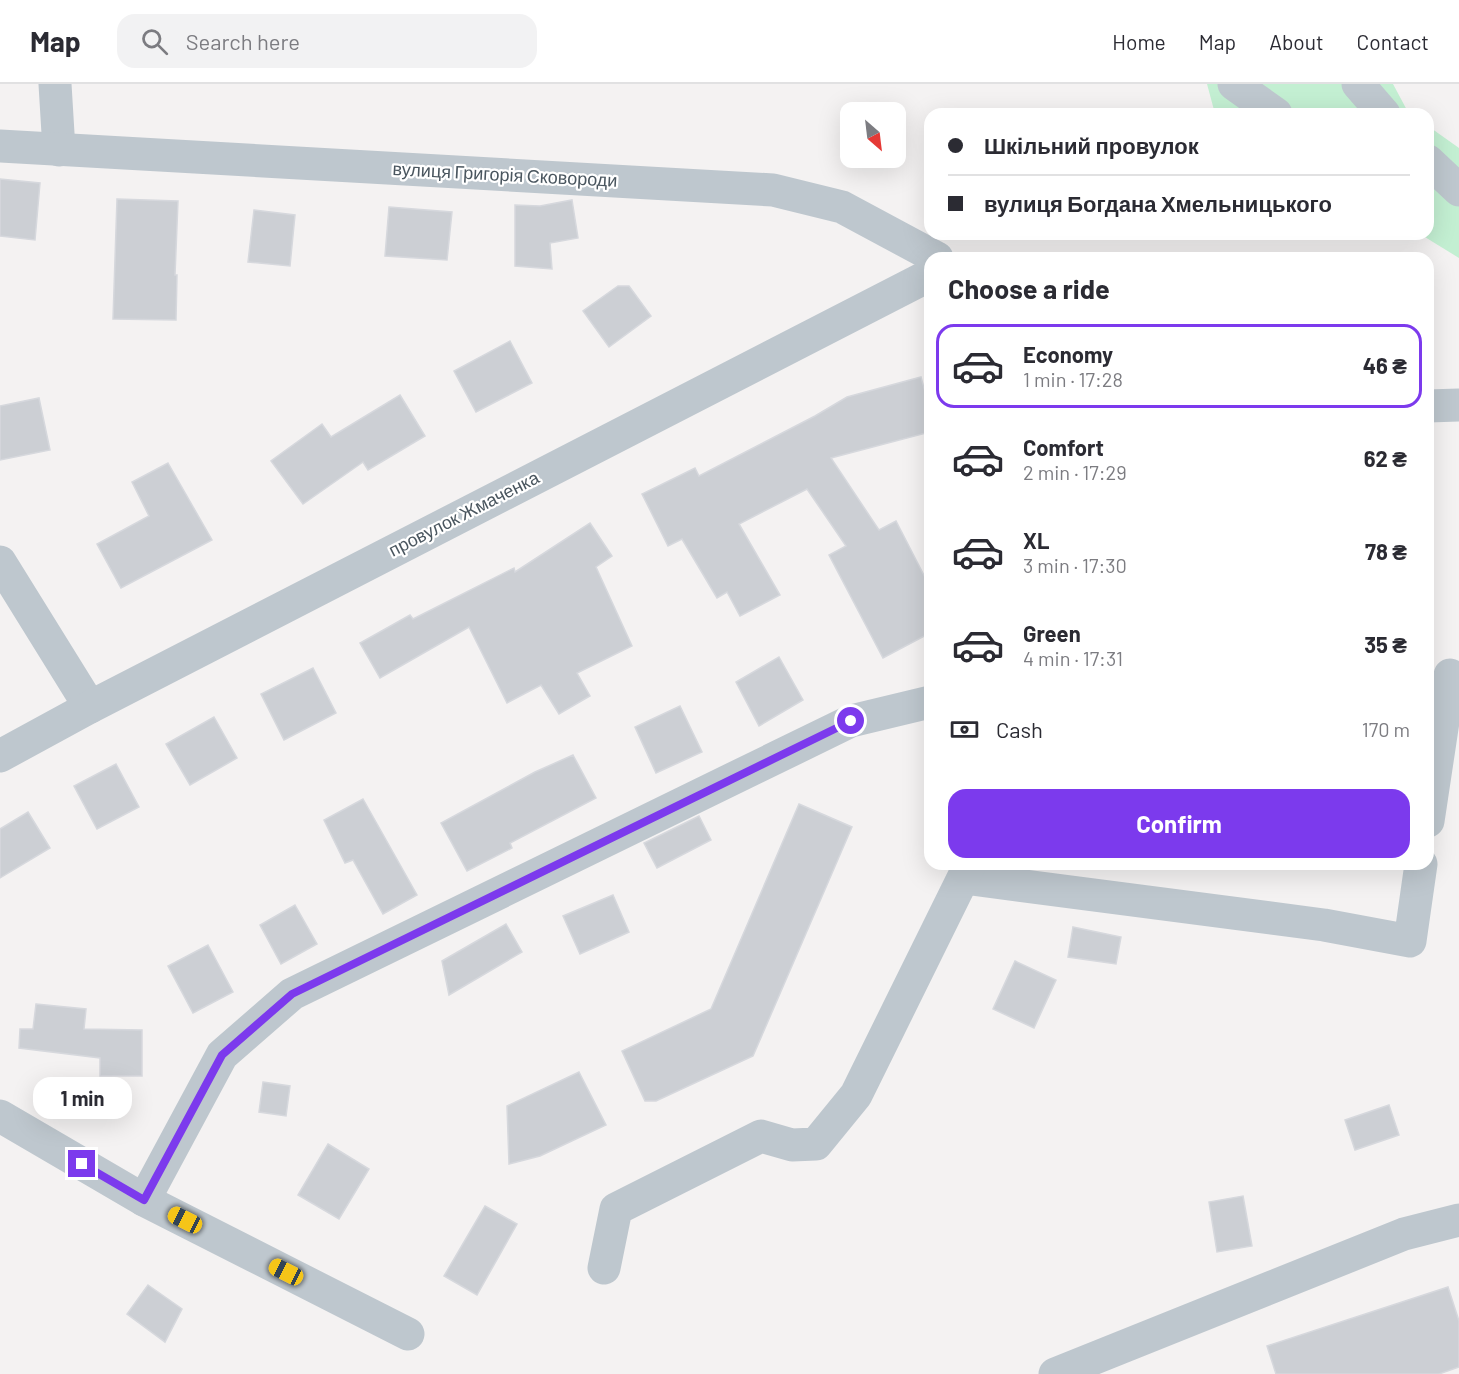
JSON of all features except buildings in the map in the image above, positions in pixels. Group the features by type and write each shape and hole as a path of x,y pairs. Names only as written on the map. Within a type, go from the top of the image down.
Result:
{"street":[{"path":"55,84 59,150"},
{"path":"1234,84 1268,108"},
{"path":"1358,84 1379,108"},
{"name":"вулиця Григорія Сковороди","path":"0,146 773,189 842,207 926,252"},
{"path":"1434,166 1459,190"},
{"name":"провулок Жмаченка","path":"0,756 90,706 924,277"},
{"path":"1434,406 1459,405"},
{"path":"0,562 90,706"},
{"path":"1434,781 1450,675"},
{"path":"144,1200 222,1055 292,994 851,721 924,703"},
{"path":"604,1268 616,1209 760,1136 792,1145 816,1144 856,1095 967,871 1324,925 1410,941 1420,870"},
{"path":"0,1116 144,1200 408,1335"},
{"path":"1054,1374 1404,1233 1459,1220"}],"green space":[{"path":"1207,84 1393,84 1406,108 1213,108"},
{"path":"1434,130 1459,148 1459,258 1430,240 1434,240"}],"route":[{"path":"82,1164 144,1200 222,1055 292,994 851,721"}]}
